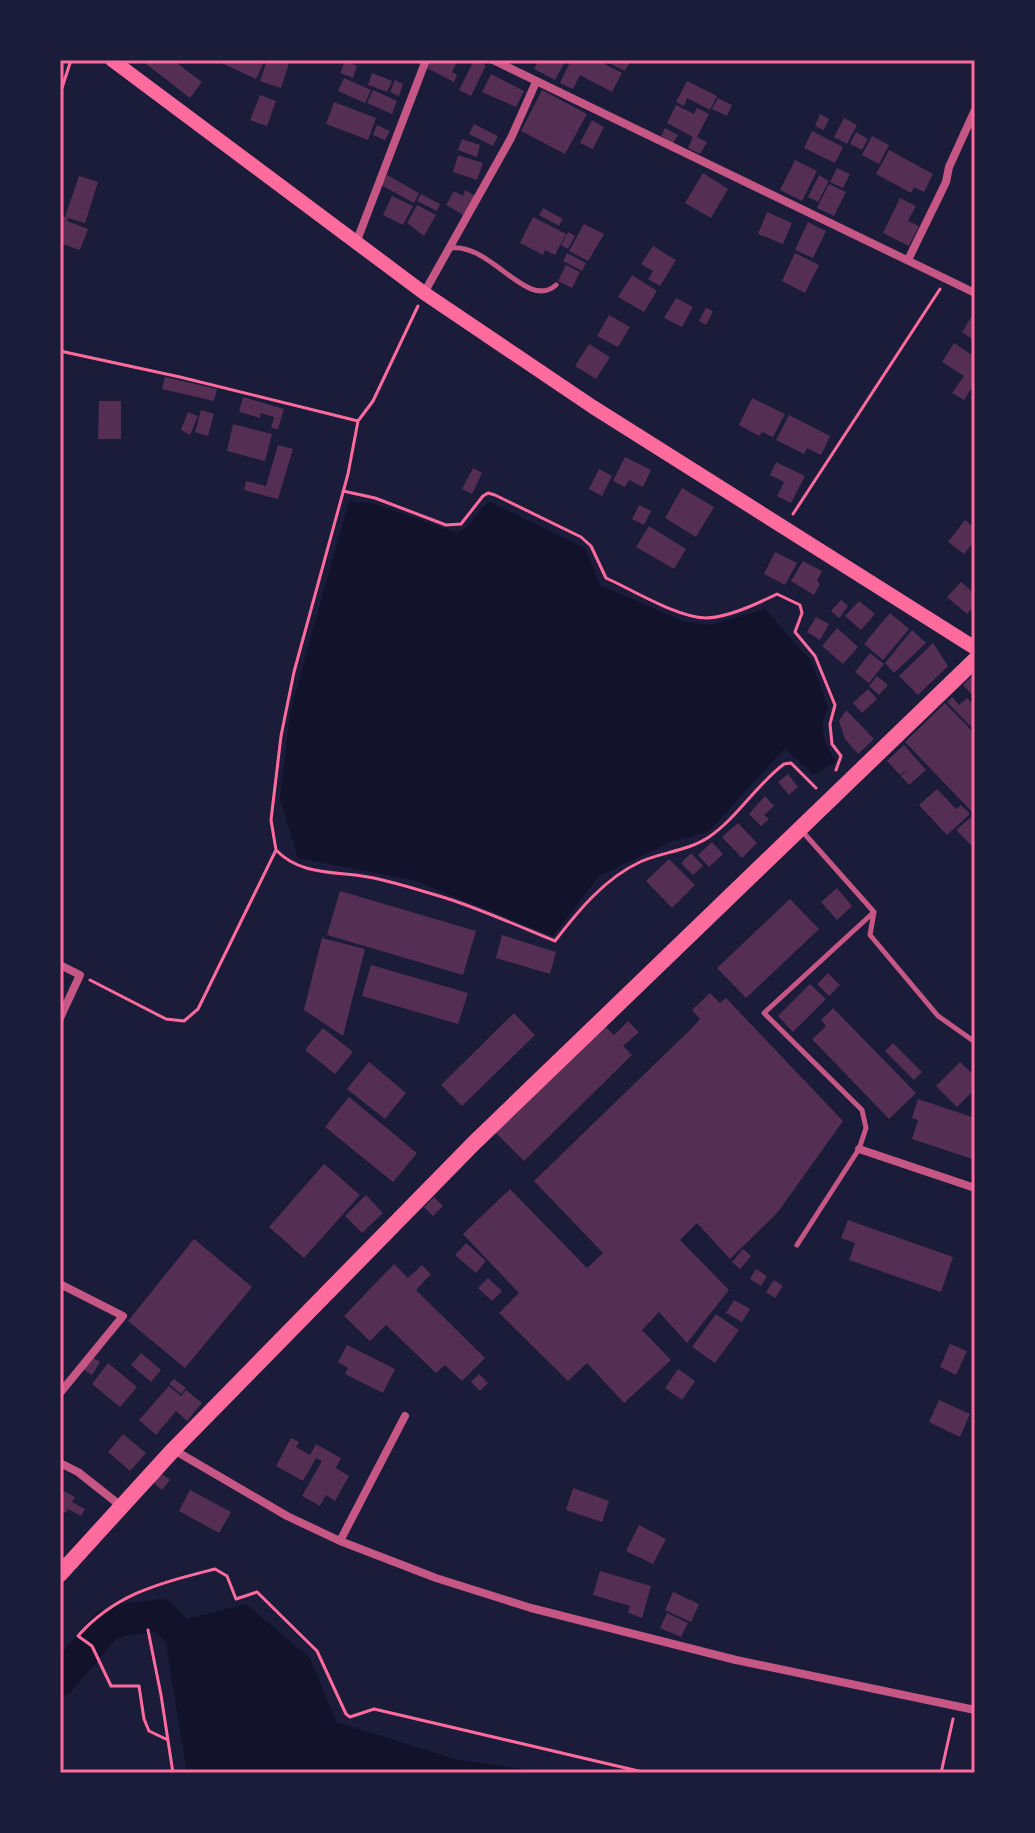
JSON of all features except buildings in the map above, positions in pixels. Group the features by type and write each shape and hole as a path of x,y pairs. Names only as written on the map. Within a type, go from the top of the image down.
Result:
{"main road":[{"path":"112,60 424,293 593,407 975,648"},
{"path":"60,1574 173,1450 474,1143 975,660"}],"street":[{"path":"356,243 426,60"},
{"path":"493,60 975,293"},
{"path":"424,293 511,138 536,82"},
{"path":"908,260 946,182 949,167 975,110"},
{"path":"60,965 80,975 60,1018"},
{"path":"859,1149 975,1188"},
{"path":"60,1284 123,1316 60,1393"},
{"path":"340,1541 405,1416"},
{"path":"173,1450 287,1516 340,1541 436,1578 531,1608 736,1660 975,1710"},
{"path":"60,1463 78,1472 122,1506"}],"lane":[{"path":"451,248 474,250 536,293 549,292 556,285"},
{"path":"802,830 874,912"},
{"path":"874,912 870,935 938,1016 975,1042"},
{"path":"797,1245 859,1149 866,1128 862,1110 764,1013 874,912"}],"path":[{"path":"60,94 71,60"},
{"path":"785,526 946,279"},
{"path":"424,293 373,401 358,421 343,491 294,672 281,736 271,820 276,850 300,867 368,877 452,900 555,941 574,916 623,872 642,861 681,850 707,838 784,764 791,763 817,789 825,781"},
{"path":"60,351 358,421"},
{"path":"343,491 375,498 446,525 461,524 483,496 488,493 495,495 581,537 591,546 606,578 689,616 709,618 760,603 777,594 800,605 802,613 795,632 815,656 835,705 830,724 832,744 841,756 837,769 831,775"},
{"path":"80,975 166,1019 184,1021 198,1009 276,850"},
{"path":"168,1740 149,1731 139,1686 111,1686 92,1646 78,1636 97,1614 121,1600 160,1584 215,1569 227,1576 236,1599 257,1592 317,1651 350,1717 374,1709 647,1773"},
{"path":"148,1630 173,1773"},
{"path":"941,1773 955,1707"}],"shaded area":[{"path":"349,501 375,504 457,533 467,527 490,502 585,548 600,585 685,622 710,625 765,609 811,661 828,707 823,729 835,762 813,775 785,748 708,832 673,841 599,876 553,936 413,880 298,858 280,799 290,712"},
{"path":"246,1604 310,1658 336,1722 458,1760 551,1773 187,1773 163,1625"}],"waterway":[{"path":"60,1680 106,1626 122,1620 161,1615 200,1654"}]}
